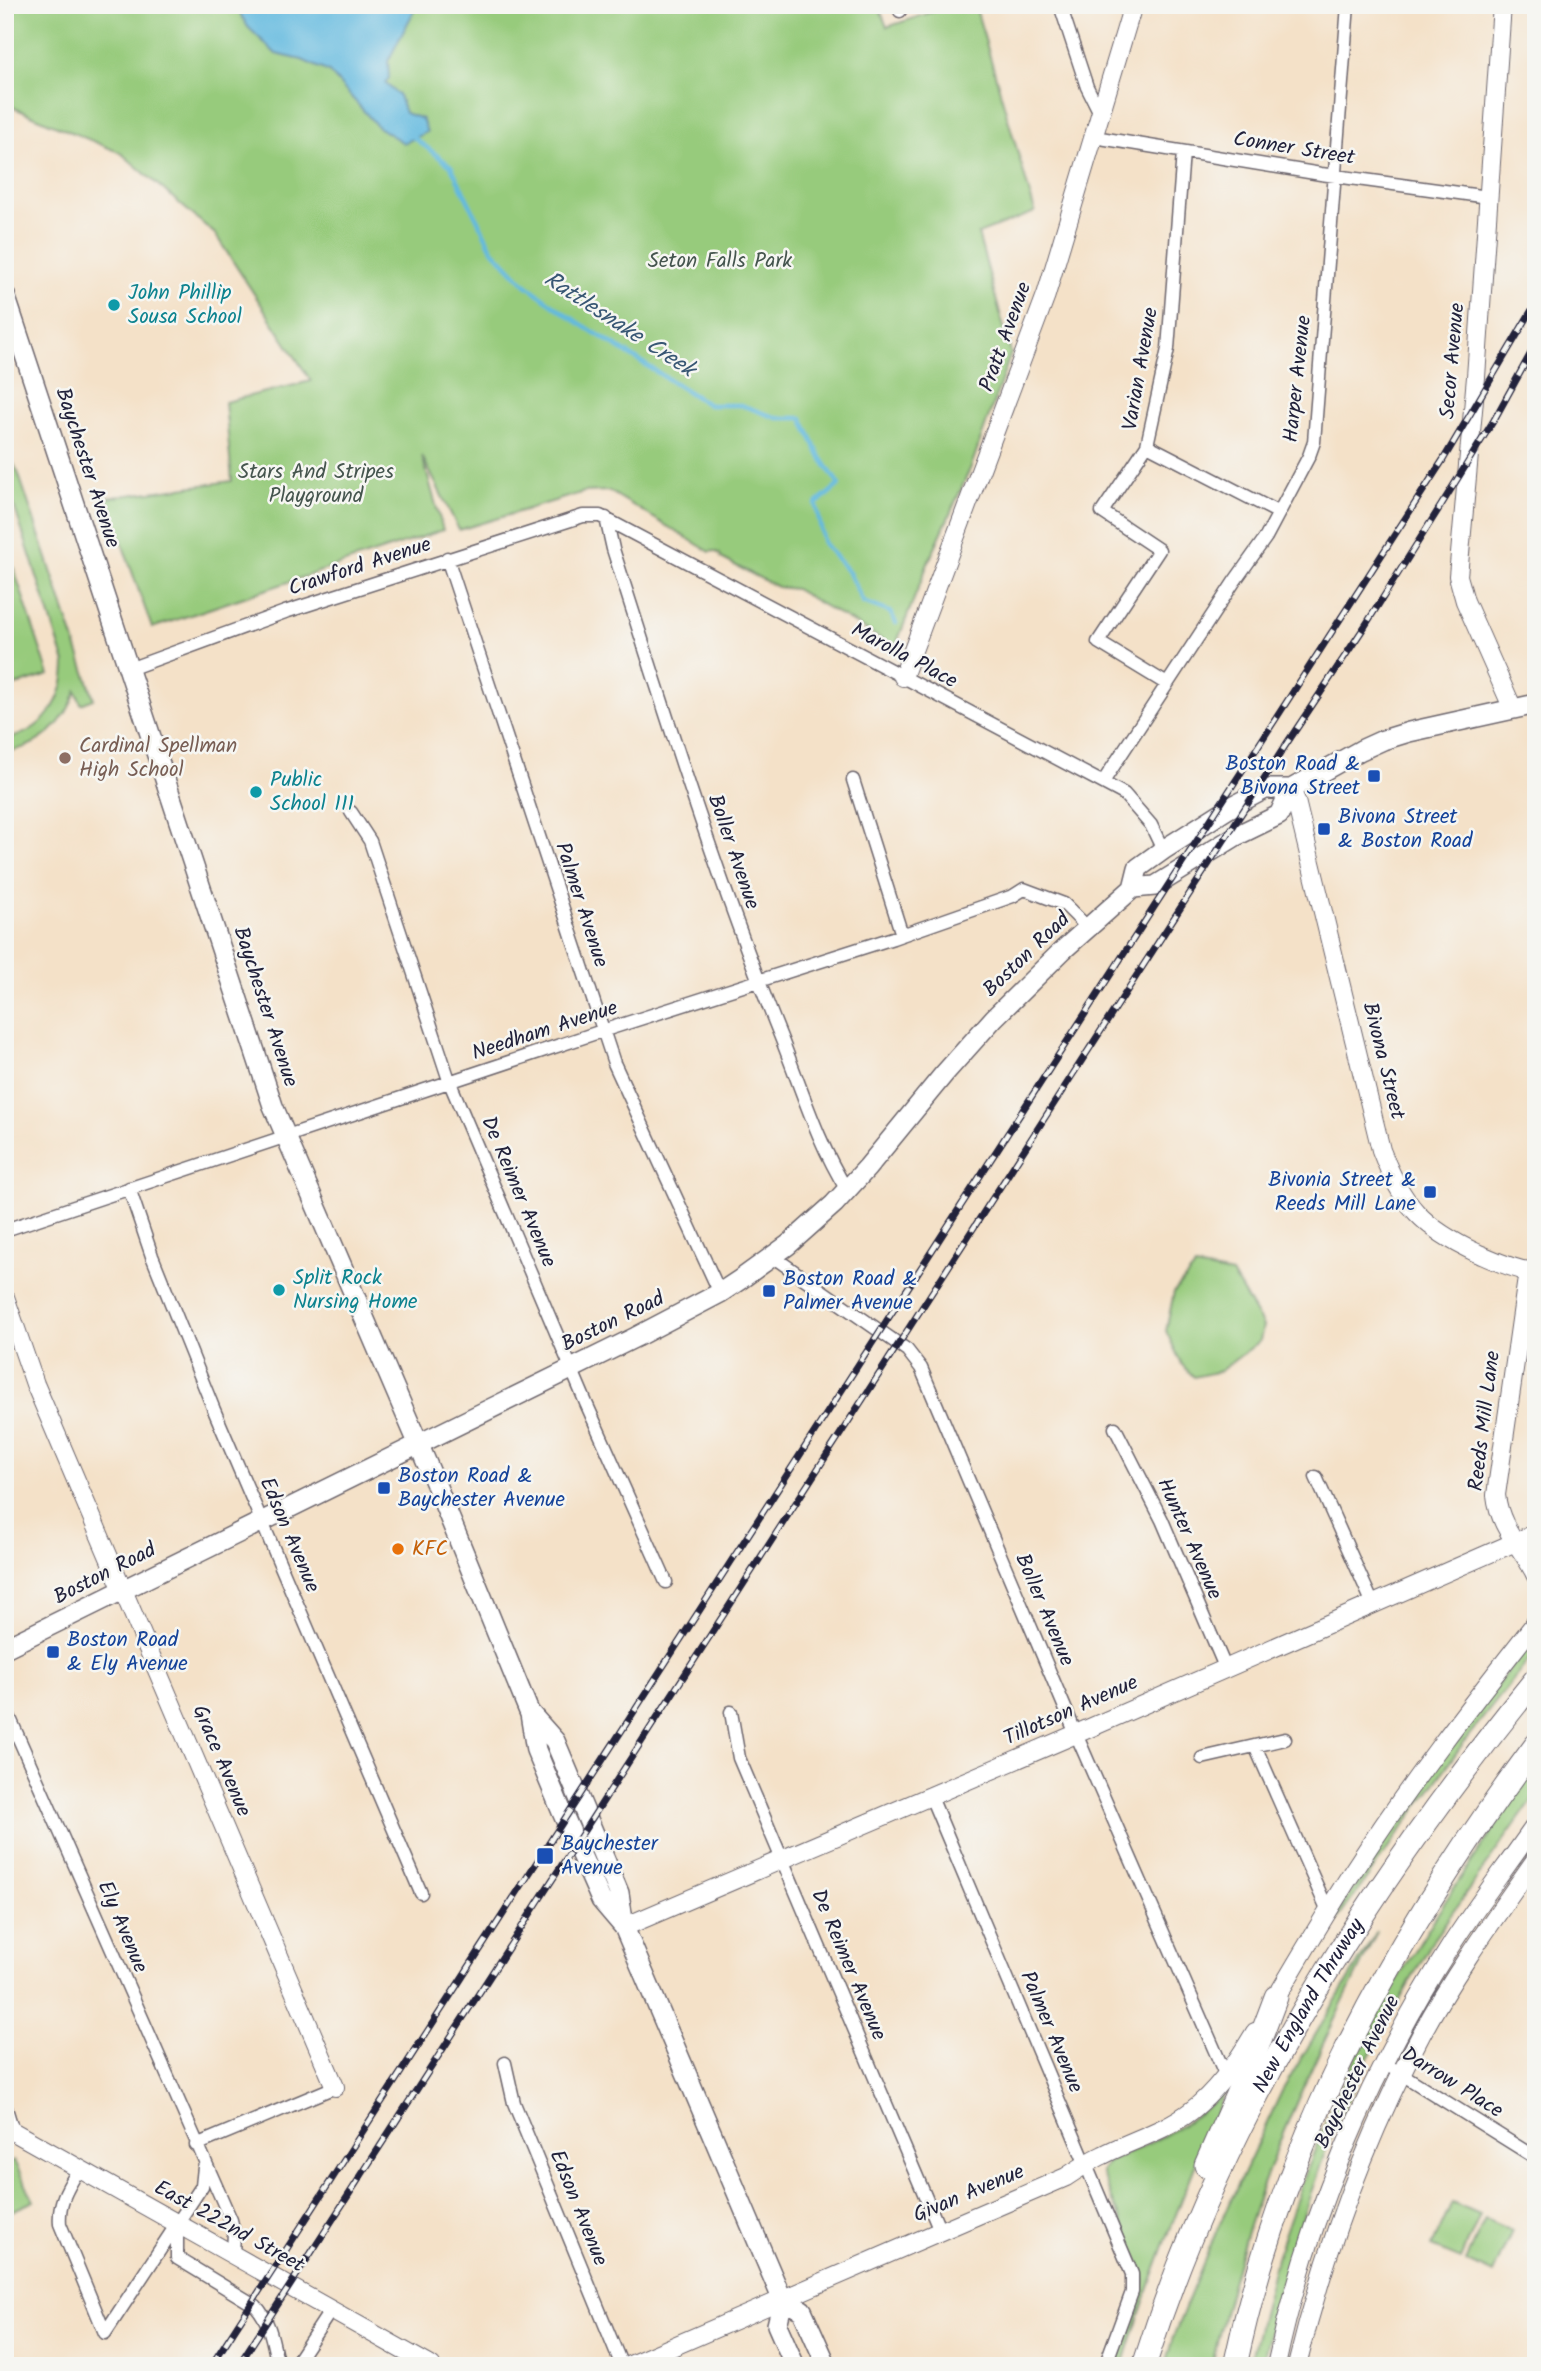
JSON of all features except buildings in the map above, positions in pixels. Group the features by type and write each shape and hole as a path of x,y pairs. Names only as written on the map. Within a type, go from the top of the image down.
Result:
{"highway":[{"name":"New England Thruway","path":"1144,2366 1185,2250 1230,2147 1312,1997 1406,1850 1536,1679"},
{"path":"1236,2366 1253,2292 1278,2211 1295,2163 1344,2050 1418,1918 1478,1826 1536,1745"},
{"path":"1156,2330 1164,2271 1276,1997"}],"main road":[{"name":"Baychester Avenue","path":"5,295 285,1137 530,1714 536,1750 562,1812 601,1900 624,1927 783,2301 778,2325 795,2366"},
{"path":"5,344 26,356"},
{"name":"Boston Road","path":"5,1648 720,1293 799,1236 847,1190 994,1018 1027,984 1133,888 1138,868 1229,808 1265,789 1291,789 1383,740 1536,704"},
{"name":"Boston Road","path":"1133,888 1155,886 1236,836 1279,815 1291,789"},
{"name":"Baychester Avenue","path":"783,2301 802,2310 827,2366"}],"street":[{"path":"1060,5 1087,87 1100,113"},
{"name":"Pratt Avenue","path":"903,677 1046,295 1133,5"},
{"name":"Harper Avenue","path":"1103,782 1266,537 1314,442 1348,5"},
{"name":"Secor Avenue","path":"1502,5 1476,377 1458,576 1465,601 1513,709"},
{"name":"Conner Street","path":"1094,136 1336,176 1488,197"},
{"name":"Varian Avenue","path":"1183,152 1168,349 1147,445 1279,513"},
{"path":"1147,445 1102,512 1160,550 1098,642 1167,684"},
{"name":"Crawford Avenue","path":"129,669 265,618 447,558 583,516 606,518"},
{"name":"Marolla Place","path":"606,518 1124,794 1151,825 1163,850"},
{"name":"Boller Avenue","path":"606,518 613,549 675,743 758,982 818,1134 847,1190"},
{"name":"Palmer Avenue","path":"447,558 602,1031 614,1063 720,1293"},
{"path":"853,780 902,935"},
{"name":"Bivona Street","path":"1291,789 1381,1150 1398,1190 1419,1216 1447,1238 1511,1268 1532,1269"},
{"name":"De Reimer Avenue","path":"351,812 370,841 450,1083 666,1582"},
{"name":"Needham Avenue","path":"5,1230 602,1031 902,935 1013,896 1024,889 1064,904 1088,928"},
{"name":"Edson Avenue","path":"130,1188 152,1256 421,1893"},
{"name":"Boller Avenue","path":"772,1256 906,1350 921,1367 1076,1734 1226,2076"},
{"name":"Reeds Mill Lane","path":"1532,1269 1497,1478 1501,1520 1514,1542 1527,1556 1536,1576"},
{"name":"Grace Avenue","path":"5,1297 35,1384 335,2087"},
{"name":"Hunter Avenue","path":"1115,1428 1162,1520 1225,1667"},
{"path":"1316,1477 1373,1604"},
{"name":"Tillotson Avenue","path":"624,1927 931,1797 1536,1533"},
{"name":"New England Thruway","path":"1276,1997 1328,1911 1406,1792 1468,1707 1536,1622"},
{"name":"Ely Avenue","path":"5,1707 234,2232 233,2255"},
{"name":"De Reimer Avenue","path":"730,1712 739,1758 940,2231"},
{"path":"1202,1758 1285,1739"},
{"path":"1255,1746 1328,1911"},
{"name":"Palmer Avenue","path":"931,1797 1133,2282 1105,2366"},
{"name":"Baychester Avenue","path":"1276,2366 1290,2310 1323,2207 1354,2128 1384,2063 1448,1950 1536,1824"},
{"name":"Baychester Avenue","path":"1297,2366 1333,2237 1402,2074 1447,1990 1536,1859"},
{"path":"1513,1891 1536,1876"},
{"name":"Givan Avenue","path":"628,2366 1066,2177 1172,2123 1191,2111 1226,2076 1276,1997"},
{"name":"Edson Avenue","path":"505,2063 514,2103 622,2366"},
{"name":"Darrow Place","path":"1384,2063 1536,2158"},
{"path":"195,2145 335,2087"},
{"path":"5,2105 9,2129"},
{"name":"East 222nd Street","path":"9,2129 431,2366"},
{"path":"79,2169 65,2192 59,2210 60,2224 104,2333 202,2186 205,2163"},
{"path":"177,2223 177,2258 256,2306 270,2328 278,2366"},
{"path":"294,2366 331,2309"}],"green space":[{"name":"Seton Falls Park","path":"5,5 878,5 887,27 953,5 975,5 1035,212 978,234 1011,353 971,467 929,561 895,647 795,589 777,587 721,558 720,554 710,552 609,491 584,492 459,530 422,456 443,530 152,628 106,498 232,481 225,402 311,381 215,234 121,153 5,104"},
{"path":"5,449 18,472 94,699 81,704 76,691 65,714 50,732 30,745 5,752 5,739 31,729 50,712 61,690 65,663 5,478"},
{"path":"5,542 49,675 5,689"},
{"path":"1195,1267 1232,1274 1263,1326 1260,1341 1220,1371 1194,1377 1182,1365 1166,1331 1174,1292"},
{"path":"1536,1634 1536,1651 1467,1738 1315,1951 1420,1789"},
{"path":"1536,1766 1536,1795 1433,1940 1363,2067 1329,2141 1305,2210 1280,2287 1262,2366 1249,2366 1276,2258 1331,2108 1377,2013 1446,1900"},
{"path":"1377,1931 1270,2165 1237,2264 1212,2366 1165,2366 1173,2337 1216,2232 1282,2091"},
{"path":"1225,2091 1158,2262 1123,2366 1116,2366 1144,2281 1143,2272 1102,2170 1107,2163 1184,2124"},
{"path":"14,2161 34,2201 5,2214 5,2165"},
{"path":"1452,2203 1480,2215 1461,2259 1432,2247"},
{"path":"1485,2219 1512,2231 1493,2274 1466,2261"}],"water":[{"path":"235,5 412,5 414,11 388,61 389,78 385,83 399,96 405,113 422,119 427,132 404,143 378,127 329,72 302,60 276,54 248,27"}],"waterway":[{"name":"Rattlesnake Creek","path":"413,137 451,166 492,249 526,285 570,317 709,405 741,405 777,418 802,418 820,456 839,485 816,504 824,544 849,573 863,602 890,612 896,623"}],"railway":[{"path":"211,2366 1443,460 1536,303"},
{"path":"238,2366 1365,626 1494,420 1536,344"}],"place":[{"name":"John Phillip Sousa School","path":"114,305"},
{"name":"Cardinal Spellman High School","path":"65,758"},
{"name":"Boston Road & Bivona Street","path":"1374,776"},
{"name":"Public School 111","path":"256,792"},
{"name":"Bivona Street & Boston Road","path":"1324,829"},
{"name":"Bivonia Street & Reeds Mill Lane","path":"1430,1192"},
{"name":"Split Rock Nursing Home","path":"279,1290"},
{"name":"Boston Road & Palmer Avenue","path":"769,1291"},
{"name":"Boston Road & Baychester Avenue","path":"384,1488"},
{"name":"KFC","path":"398,1549"},
{"name":"Boston Road & Ely Avenue","path":"53,1652"},
{"name":"Baychester Avenue","path":"545,1856"}],"park label":[{"name":"Stars And Stripes Playground","path":"316,484"}]}
